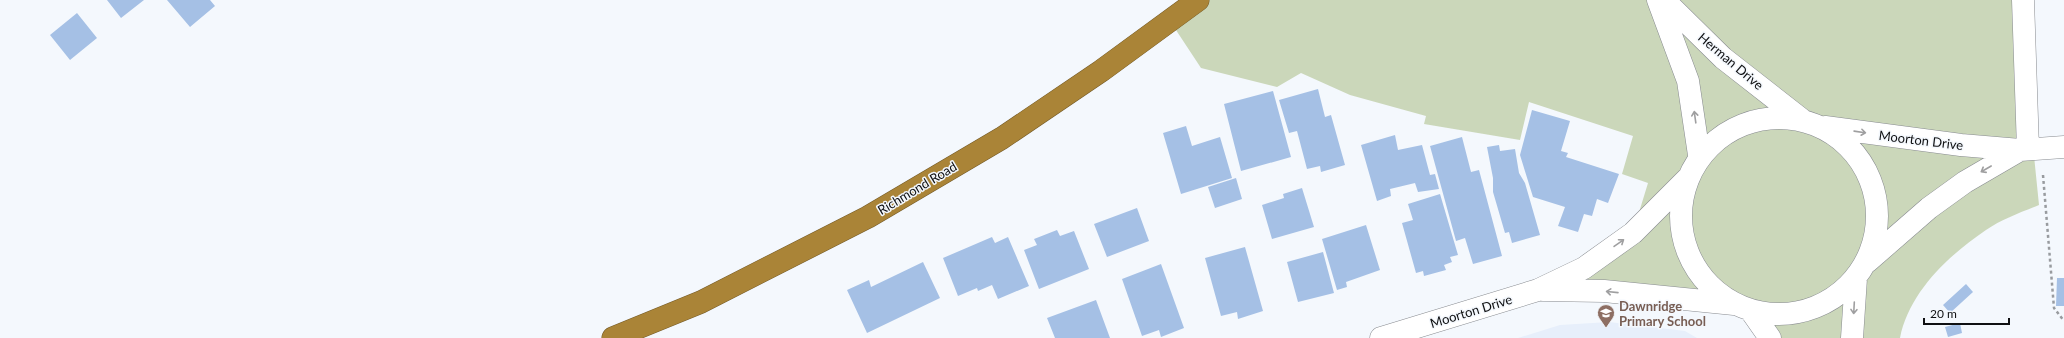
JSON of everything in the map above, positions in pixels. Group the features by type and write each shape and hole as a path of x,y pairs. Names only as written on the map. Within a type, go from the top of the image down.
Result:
{"highway":[{"name":"Richmond Road","path":"613,338 701,302 868,217 1002,138 1102,71 1198,0"}],"street":[{"path":"1658,0 1688,81 1699,155"},
{"name":"Herman Drive","path":"1664,0 1723,58 1801,119"},
{"path":"2023,0 2024,149"},
{"path":"1770,338 1743,308 1705,282 1686,251 1680,215 1687,179 1699,155 1743,124 1771,117 1801,119 1822,126 1853,150 1873,184 1878,223 1861,270 1852,338"},
{"name":"Moorton Drive","path":"1822,126 1961,145 2024,149 2064,147"},
{"name":"Moorton Drive","path":"1538,290 1604,292 1743,308 1780,315 1809,311 1834,298 1861,270 1929,208 1965,182 2024,149"},
{"name":"Moorton Drive","path":"1381,338 1538,290 1584,268 1633,233 1687,179"}],"path":[{"path":"2044,195 2054,308 2064,321"}],"shaded area":[{"name":"Dawnridge Primary School","path":"1609,322 1685,331 1697,338 1518,338 1560,325"}],"green space":[{"path":"1203,0 2029,0 2033,146 2039,205 1992,226 1958,251 1945,263 1921,290 1912,305 1900,338 1768,338 1749,313 1537,291 1633,232 1648,183 1622,174 1633,136 1529,102 1520,140 1424,124 1426,116 1350,95 1301,73 1277,87 1201,68 1172,24"}],"building":[{"path":"107,0 144,0 121,18"},
{"path":"167,0 210,0 215,6 190,27"},
{"path":"77,13 97,38 70,60 50,35"},
{"path":"1318,89 1325,117 1331,115 1345,165 1321,172 1320,166 1307,169 1297,131 1289,133 1279,100"},
{"path":"1273,91 1291,157 1241,171 1224,104"},
{"path":"1532,110 1570,121 1561,151 1568,153 1566,157 1619,174 1608,203 1597,199 1592,216 1584,214 1578,232 1558,226 1565,207 1533,197 1520,155"},
{"path":"1186,126 1192,146 1220,137 1232,178 1181,194 1163,133"},
{"path":"1395,135 1398,150 1422,145 1430,175 1435,174 1439,189 1418,192 1415,183 1390,189 1391,196 1377,201 1361,145"},
{"path":"1462,137 1471,172 1479,170 1502,256 1473,264 1465,238 1456,241 1430,146"},
{"path":"1499,145 1500,151 1515,149 1519,173 1525,183 1540,235 1512,243 1509,232 1505,233 1493,192 1493,178 1487,147"},
{"path":"1236,178 1242,199 1215,208 1208,187"},
{"path":"1302,188 1314,227 1272,239 1262,205 1284,198 1283,194"},
{"path":"1440,194 1458,255 1450,257 1452,262 1444,265 1446,270 1424,276 1423,271 1416,273 1402,223 1413,220 1408,204"},
{"path":"1137,208 1149,241 1107,257 1094,224"},
{"path":"1366,225 1380,270 1346,282 1347,287 1337,290 1322,239"},
{"path":"1057,230 1060,236 1074,231 1089,269 1039,289 1024,250 1037,245 1034,239"},
{"path":"992,237 995,243 1008,237 1029,286 998,299 992,285 978,291 977,288 958,296 943,258"},
{"path":"1245,247 1263,311 1238,319 1237,312 1221,316 1205,258"},
{"path":"1323,252 1334,293 1298,302 1287,262"},
{"path":"923,262 940,298 867,333 847,290 869,280 871,287"},
{"path":"1161,264 1184,328 1161,337 1159,330 1142,336 1122,279"},
{"path":"2057,278 2064,278 2064,306 2056,306"},
{"path":"1966,284 1973,292 1950,313 1943,305"},
{"path":"1096,300 1110,338 1055,338 1047,318"},
{"path":"1960,323 1962,333 1948,337 1945,327"}],"place":[{"name":"Dawnridge Primary School","path":"1606,328"}]}
